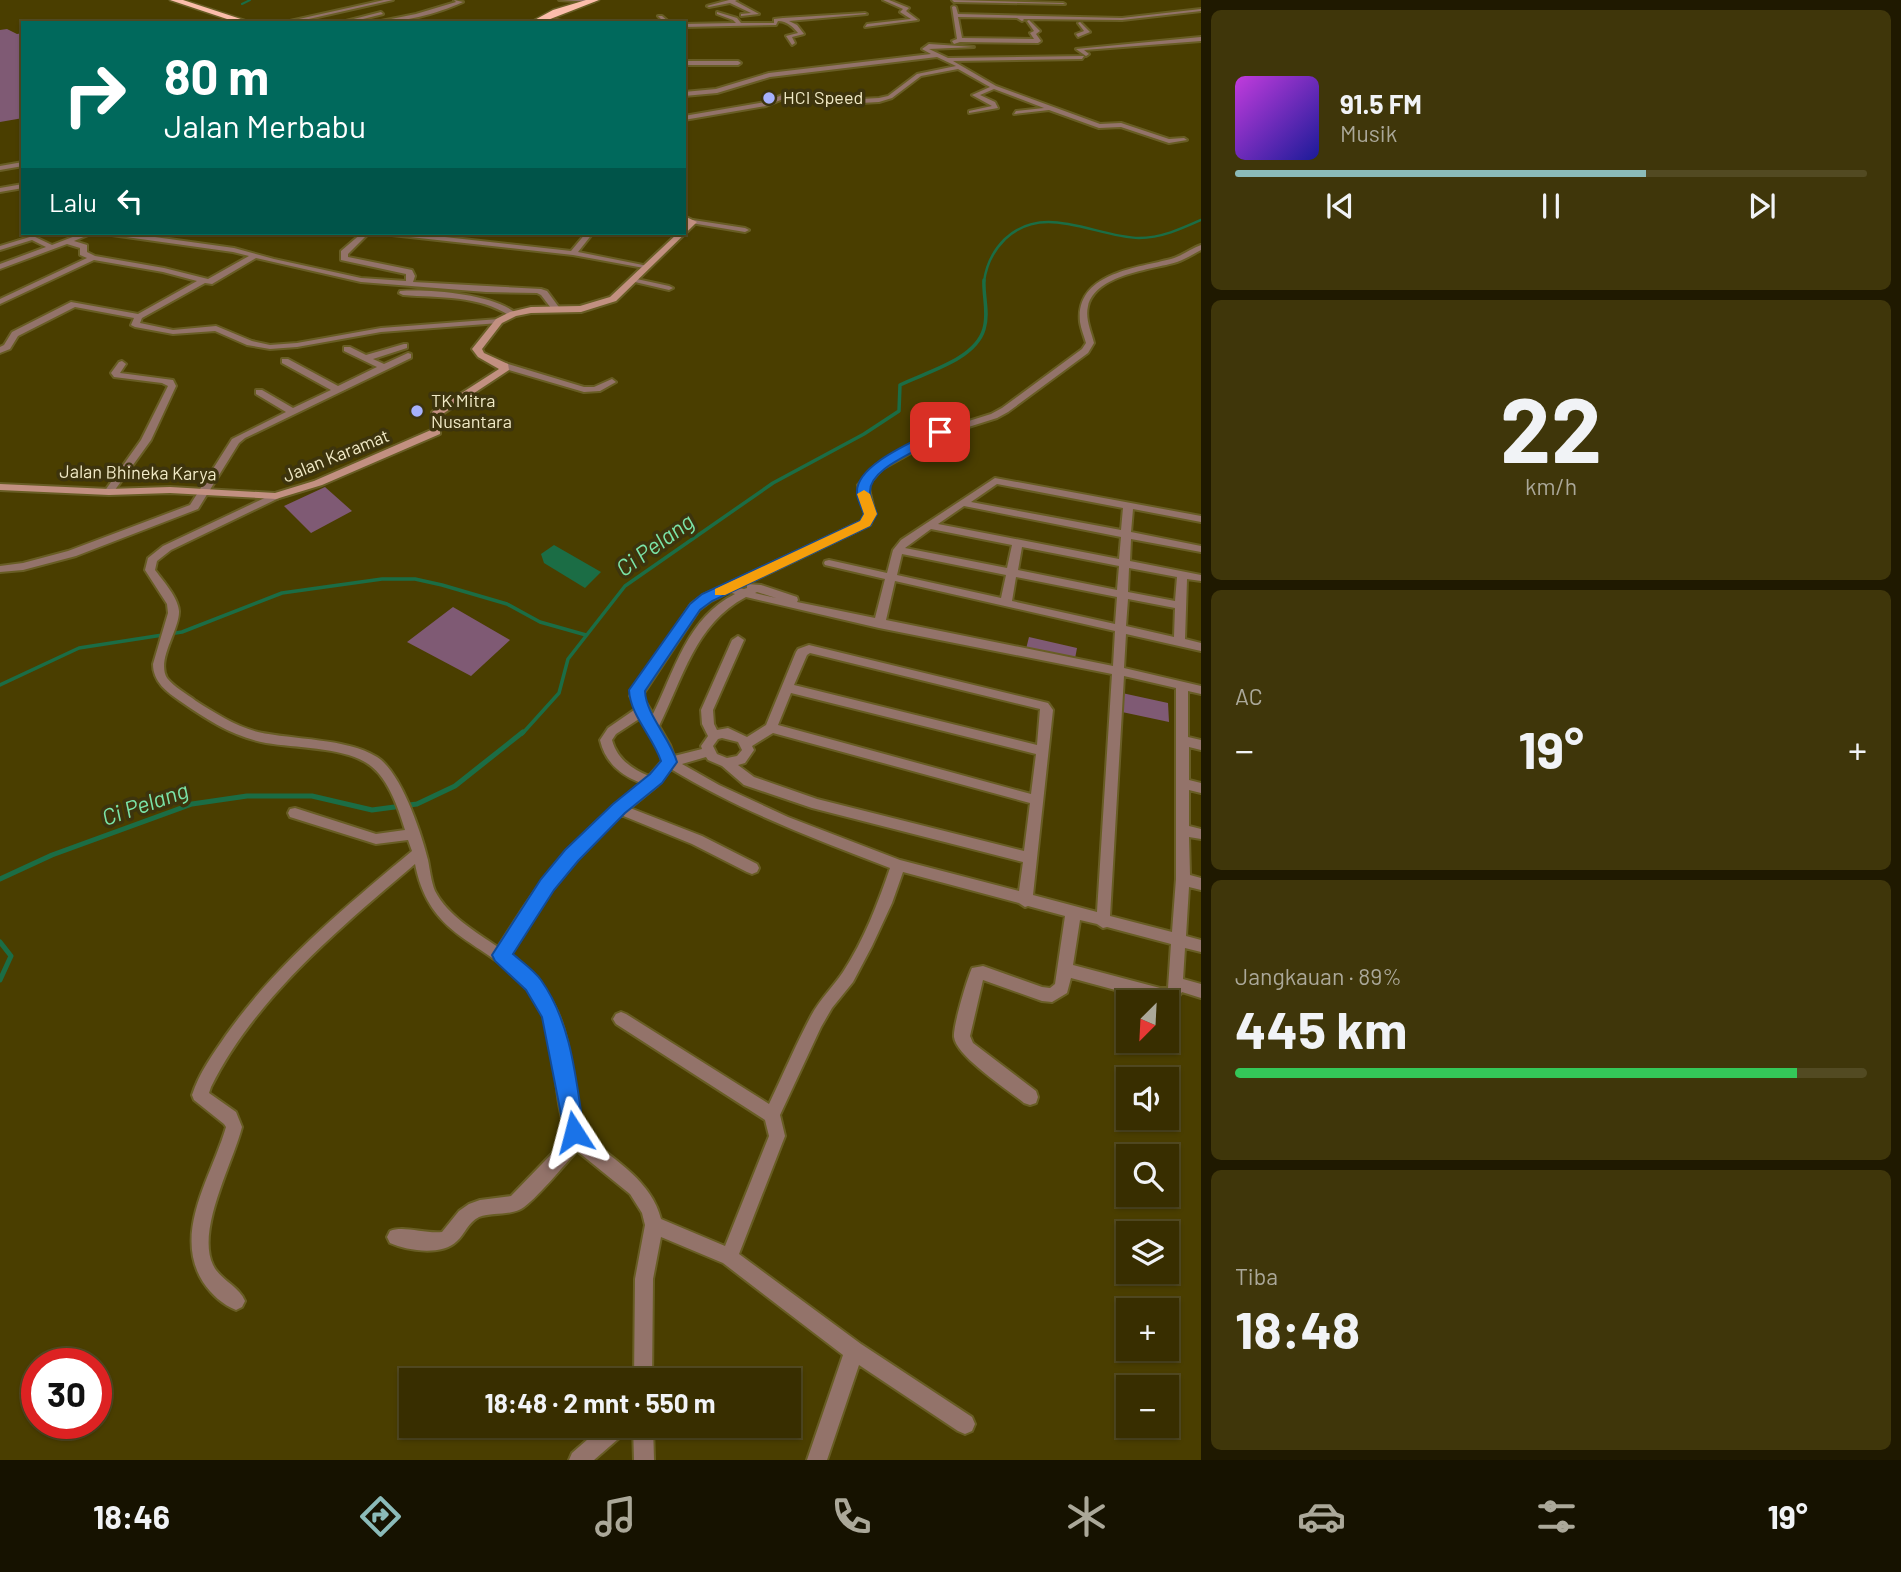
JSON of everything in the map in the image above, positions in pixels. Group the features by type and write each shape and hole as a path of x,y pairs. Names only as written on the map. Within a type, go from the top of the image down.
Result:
{"highway":[{"path":"174,0 242,21"},
{"path":"183,0 249,21"},
{"path":"537,21 594,0"}],"street":[{"path":"293,21 391,0"},
{"path":"383,21 461,2 456,0"},
{"path":"561,0 594,0"},
{"path":"867,26 916,20 902,11 907,9 885,0"},
{"path":"709,6 733,1 757,13"},
{"path":"960,40 954,1 1062,2 1087,32 1078,35"},
{"path":"1191,4 1199,3"},
{"path":"1018,17 1029,21 1122,19 1129,16 1201,10"},
{"path":"349,21 392,11"},
{"path":"1123,11 1129,16"},
{"path":"719,12 735,19 739,25"},
{"path":"743,15 765,13"},
{"path":"326,14 343,21"},
{"path":"686,26 775,24 774,20 865,14"},
{"path":"955,15 1079,20"},
{"path":"660,17 665,21"},
{"path":"543,18 556,21"},
{"path":"783,19 793,24 801,34 789,36 792,43"},
{"path":"960,68 961,65 950,59 925,49 960,40 1038,41 1033,33 1037,32 1029,21"},
{"path":"1084,56 1079,49 1201,39"},
{"path":"929,46 1025,43"},
{"path":"992,46 1017,57"},
{"path":"686,94 717,91 769,75 939,55"},
{"path":"950,59 1084,56"},
{"path":"686,63 738,63"},
{"path":"686,118 769,103 787,95 818,96 843,102 879,100 890,97 919,75 960,68 994,87 1100,126 1121,125 1166,140 1184,140"},
{"path":"971,112 996,107 975,95 994,87"},
{"path":"1016,113 1051,108"},
{"path":"686,111 709,125"},
{"path":"0,168 21,164"},
{"path":"0,190 21,186"},
{"path":"689,220 745,230"},
{"path":"0,267 83,235"},
{"path":"129,235 214,246 361,280 538,291 544,293 557,310"},
{"path":"364,235 344,253 344,258 409,272 409,284"},
{"path":"410,235 573,253 644,266"},
{"path":"573,253 588,235"},
{"path":"203,281 139,317 135,324 164,332 216,328 250,343 270,347 297,345 381,330 499,321 531,310 581,309 607,302 635,280 644,266 680,235"},
{"path":"0,248 33,238 49,246"},
{"path":"66,241 84,247 83,253 93,257 164,270 203,281 214,281 255,256"},
{"path":"652,728 695,635 708,618 742,588 866,523 870,514 863,485 879,467 948,429 994,416 1085,351 1090,343 1084,309 1088,298 1100,284 1125,272 1179,259 1201,247"},
{"path":"0,302 93,257"},
{"path":"635,280 668,288"},
{"path":"403,293 498,304 513,314"},
{"path":"0,350 7,347 15,334 74,304 139,317"},
{"path":"499,321 477,349 481,355 505,366 531,371 582,389 599,388 612,382"},
{"path":"366,358 404,346"},
{"path":"347,349 386,368"},
{"path":"0,569 52,559 158,517 194,507 235,441 270,421 408,356"},
{"path":"285,360 338,390"},
{"path":"110,492 146,440 172,386 170,382 163,380 117,375 115,373 122,364"},
{"name":"Jalan Karamat","path":"276,496 318,483 433,434 438,429 436,414 501,373 505,366"},
{"path":"259,392 291,411"},
{"path":"270,421 278,403"},
{"path":"879,624 898,550 962,503 999,481 1201,519"},
{"name":"Jalan Bhineka Karya","path":"0,486 110,492 205,491 276,496"},
{"path":"276,496 167,548 152,559 150,570 172,604 168,642 158,666 161,677 199,709 233,728 257,736 371,758 377,763 407,816 429,893 438,906 448,918 501,955 532,984 551,1014 567,1084 571,1122 578,1138 636,1188 650,1209 654,1225 644,1279 643,1368"},
{"path":"962,503 1201,549"},
{"path":"1103,922 1128,504"},
{"path":"931,526 1201,579"},
{"path":"1006,602 1018,542"},
{"path":"898,550 1182,607"},
{"path":"829,563 1201,647"},
{"path":"1180,641 1182,575"},
{"path":"805,607 782,594 757,587 727,588 707,598 688,614 637,690 636,696 664,746 669,762 714,789 783,821 898,865 1103,922 1201,946"},
{"path":"742,588 805,607 879,624 1119,671 1201,690"},
{"path":"714,736 708,724 707,710 738,640"},
{"path":"746,744 771,729 802,652 809,649 1044,706 1047,710 1025,901"},
{"path":"1066,970 1166,996 1175,992 1184,878 1182,686"},
{"path":"788,688 1042,751"},
{"path":"642,710 612,731 606,740 609,753 618,764 640,779 652,782"},
{"path":"771,729 1036,800"},
{"path":"726,763 741,760 748,750 746,744 736,735 728,733 714,736 707,746 708,752 749,781 817,804 1030,858"},
{"path":"1184,741 1201,745"},
{"path":"501,955 548,884 619,809 652,782 669,762 708,752"},
{"path":"1182,783 1201,788"},
{"path":"619,809 697,840 752,868"},
{"path":"295,813 376,839 412,834"},
{"path":"1183,830 1201,834"},
{"path":"236,1301 213,1283 205,1267 200,1246 204,1210 234,1127 230,1118 202,1098 205,1080 238,1030 305,953 324,933 419,853"},
{"path":"729,1258 777,1136 772,1115 802,1047 827,1003 848,977 867,942 885,903 898,865"},
{"path":"1184,878 1201,884"},
{"path":"1030,1097 968,1048 962,1037 975,975 982,973 1052,995 1062,988 1072,912"},
{"path":"1176,983 1201,991"},
{"path":"621,1019 772,1115"},
{"path":"396,1237 443,1241 451,1236 459,1221 474,1211 488,1206 508,1207 517,1202 578,1138"},
{"path":"654,1225 729,1258 854,1351 965,1424"},
{"path":"817,1460 854,1351"},
{"path":"579,1460 604,1438"},
{"path":"643,1438 644,1460"}],"shaded area":[{"path":"0,30 21,33 21,118 0,122"},
{"path":"325,487 352,511 311,533 284,506"},
{"path":"554,545 601,572 585,588 544,563 541,554"},
{"path":"453,607 510,640 471,676 407,642"},
{"path":"1029,637 1077,648 1074,664 1025,653"},
{"path":"1122,693 1168,703 1169,722 1122,712"}],"waterway":[{"path":"242,4 250,0"},
{"name":"Ci Pelang","path":"984,282 988,264 1005,239 1020,228 1036,223 1070,224 1122,236 1147,238 1163,235 1201,220"},
{"name":"Ci Pelang","path":"522,734 559,693 568,659 625,586 773,483 864,434 899,411 900,385 948,364 971,349 984,329 984,282"},
{"path":"0,685 79,648 182,632 282,593 382,579 415,579 442,585 507,604 540,622 586,635"},
{"name":"Ci Pelang","path":"0,879 52,855 192,804 247,796 312,796 372,810 417,804 455,786 523,732"},
{"name":"Ci Pelang","path":"0,942 11,956 0,980"}],"slow traffic":[{"path":"720,592 869,521 870,514 864,494"}],"place":[{"name":"HCI Speed","path":"769,98"},
{"name":"TK Mitra Nusantara","path":"417,411"}],"route":[{"path":"574,1132 563,1059 551,1014 544,998 501,955 548,884 572,856 619,809 656,778 669,762 664,746 637,701 637,690 695,607 707,598 869,521 870,514 863,492 867,478 879,467 940,432"}]}
